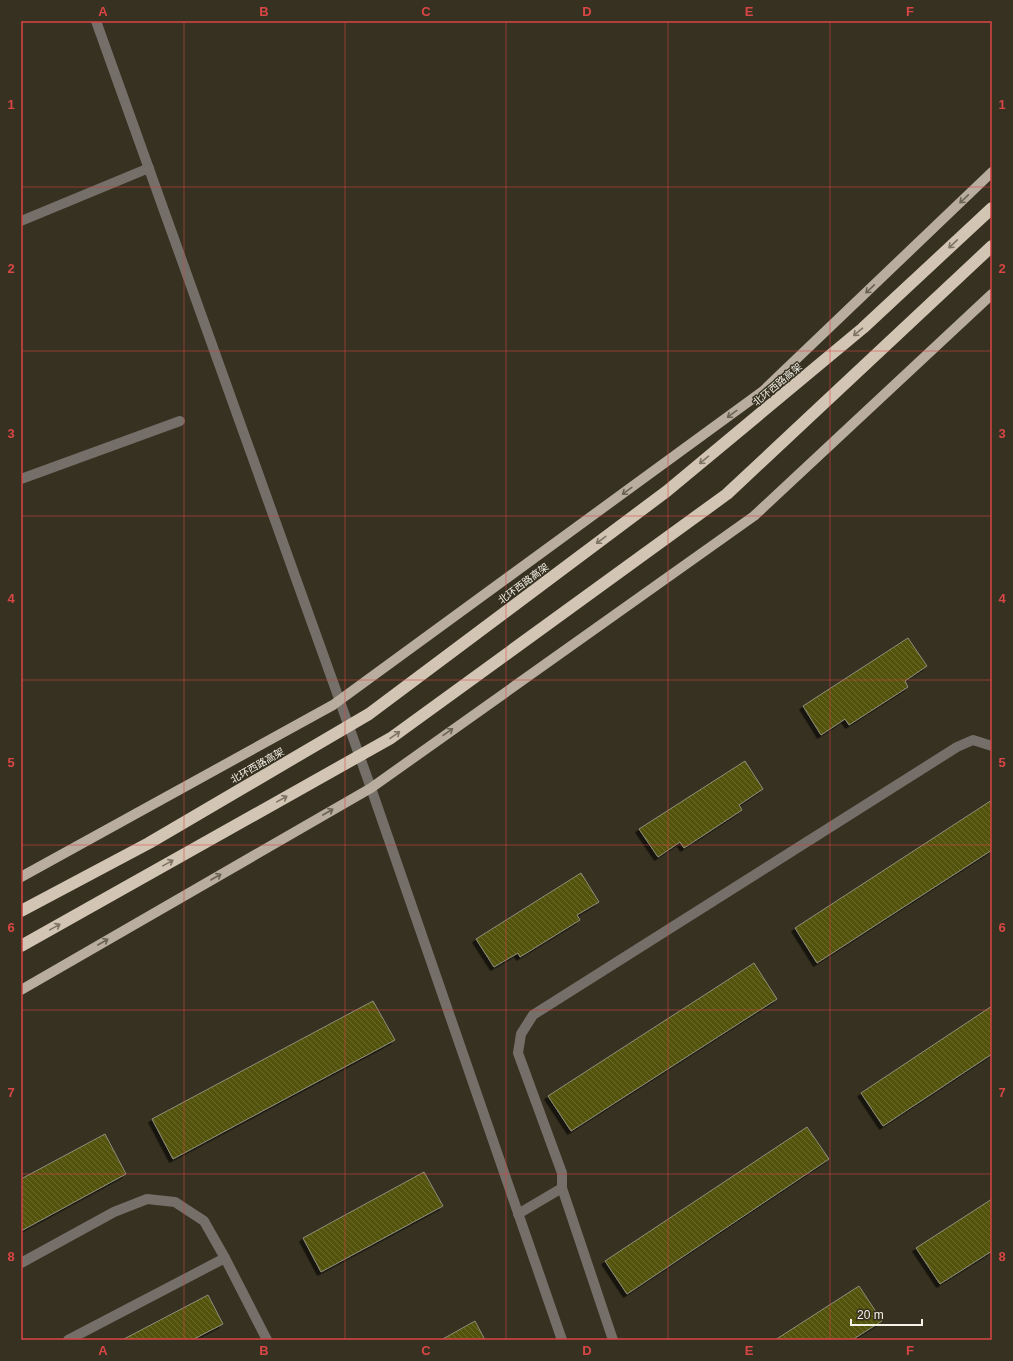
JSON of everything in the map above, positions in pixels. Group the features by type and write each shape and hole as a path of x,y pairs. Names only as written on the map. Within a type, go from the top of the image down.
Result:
{"highway":[{"name":"北环西路高架","path":"21,911 149,843 369,714 667,491 863,328 992,208"},
{"path":"21,946 391,738 727,494 992,246"}],"main road":[{"path":"21,876 339,700 763,391 992,172"},
{"path":"21,990 371,788 754,516 992,294"}],"street":[{"path":"96,21 371,788 562,1340"},
{"path":"21,221 149,168"},
{"path":"21,479 180,421"},
{"path":"613,1340 562,1188 562,1173 518,1053 521,1034 533,1015 957,746 974,740 992,746"},
{"path":"518,1214 562,1188"},
{"path":"21,1263 114,1212 147,1199 175,1202 204,1221 226,1258 267,1340"},
{"path":"68,1340 226,1258"}],"building":[{"path":"908,638 927,666 905,681 908,687 849,725 845,719 821,735 803,706"},
{"path":"745,761 763,789 739,805 742,810 684,848 680,842 658,857 639,829"},
{"path":"992,800 992,850 817,963 795,928"},
{"path":"581,873 599,902 577,915 580,920 520,957 518,953 494,967 476,939"},
{"path":"754,963 777,999 571,1131 548,1096"},
{"path":"373,1001 395,1040 173,1159 152,1119"},
{"path":"992,1006 992,1054 883,1126 861,1093"},
{"path":"807,1127 829,1159 627,1294 605,1261"},
{"path":"105,1134 126,1174 21,1231 21,1179"},
{"path":"424,1172 443,1206 321,1272 303,1238"},
{"path":"992,1199 992,1251 940,1284 916,1248"},
{"path":"859,1286 882,1321 852,1340 775,1340"},
{"path":"208,1295 223,1324 192,1340 122,1340"},
{"path":"475,1321 485,1340 441,1340"}]}
